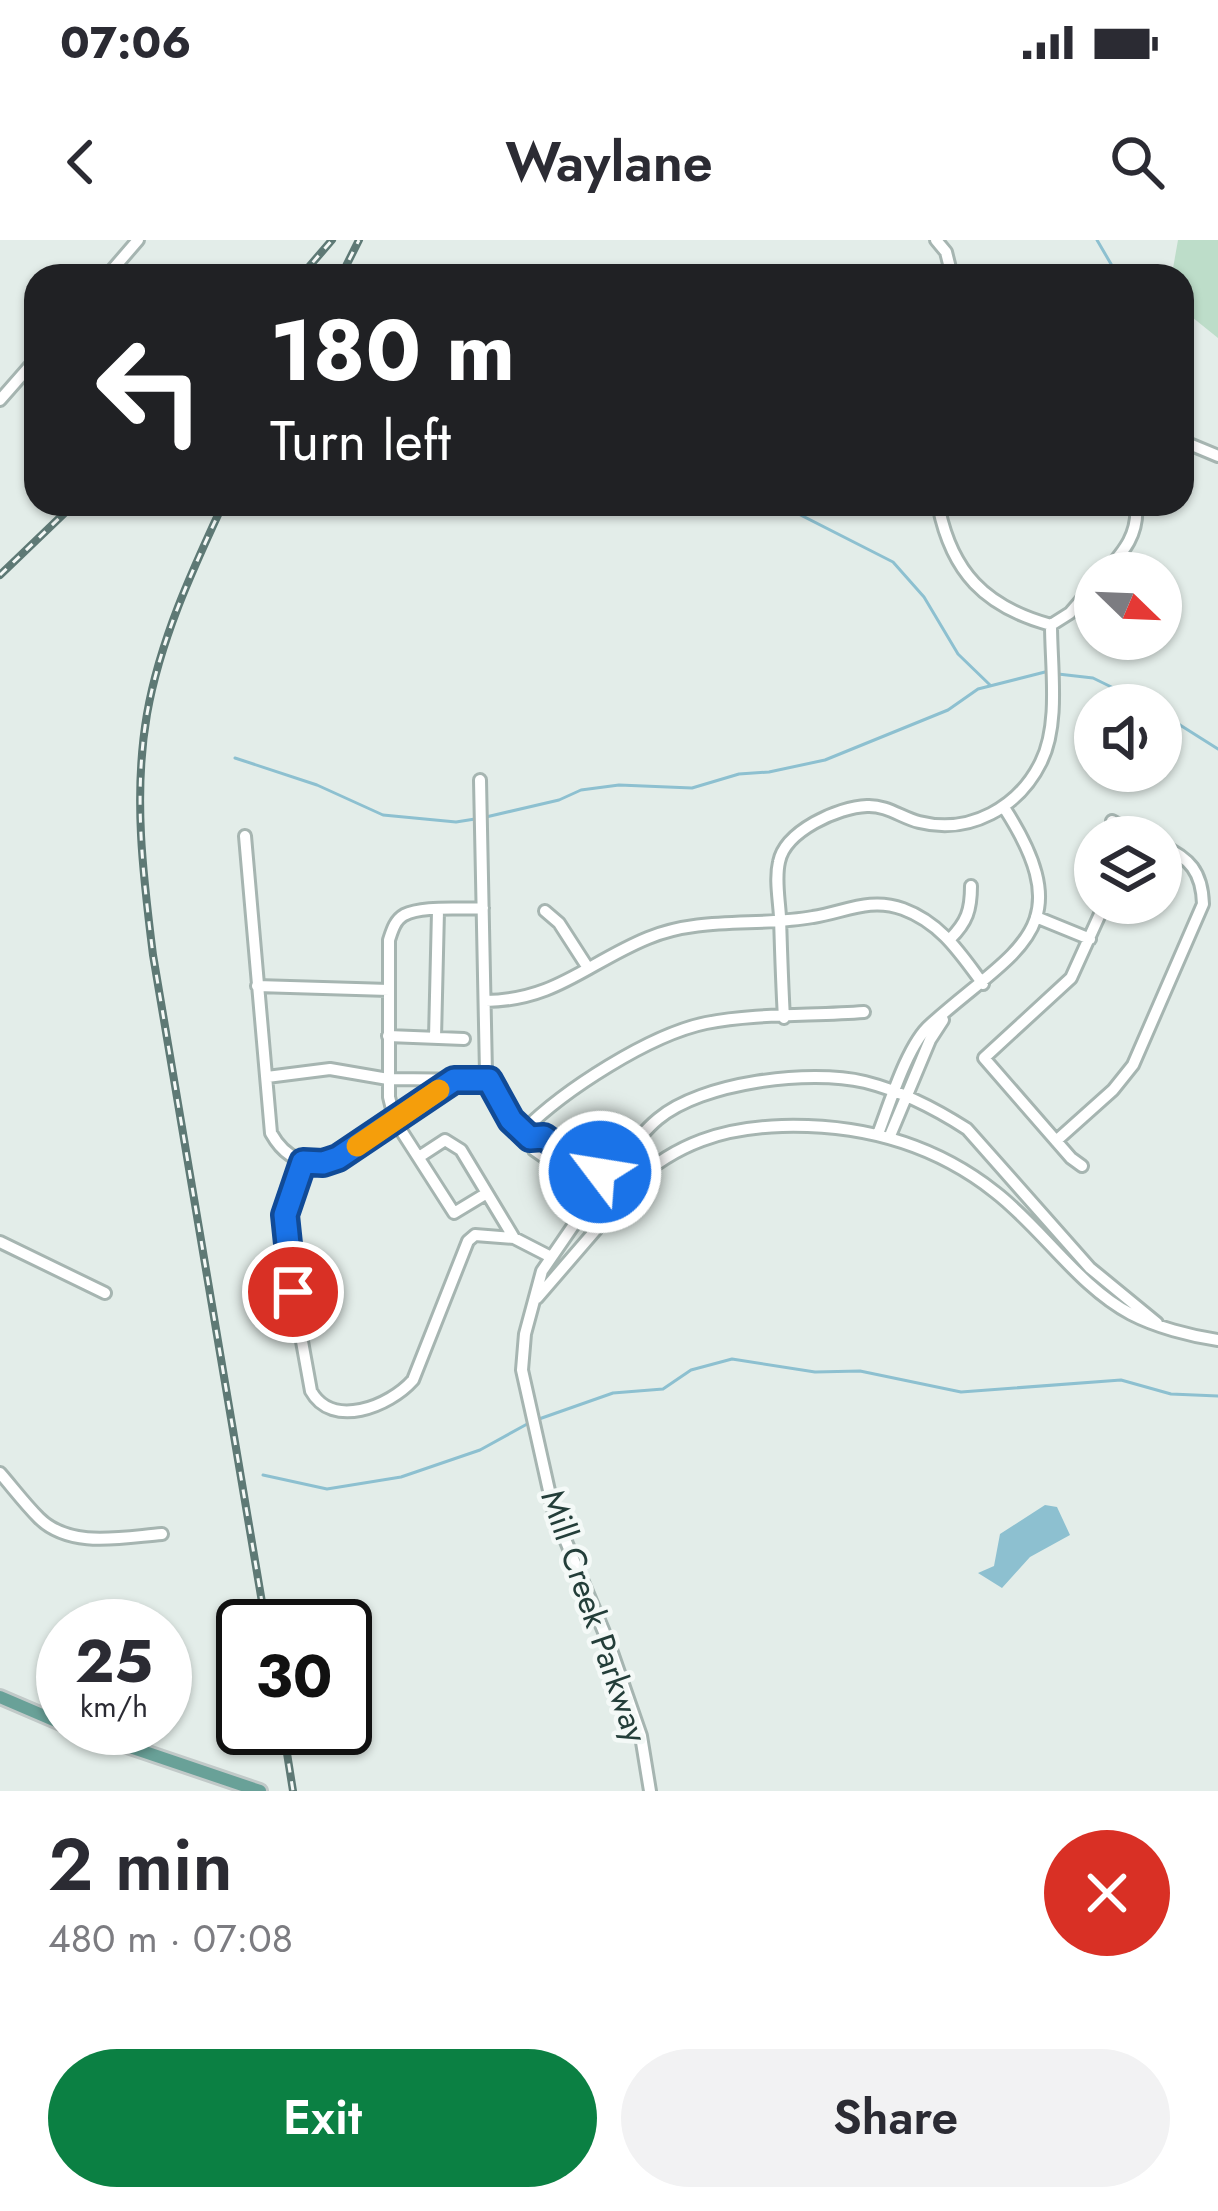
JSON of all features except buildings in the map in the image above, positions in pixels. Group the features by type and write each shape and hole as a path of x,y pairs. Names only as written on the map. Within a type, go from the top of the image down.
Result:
{"main road":[{"path":"0,1697 36,1712"},
{"path":"154,1755 260,1791"}],"street":[{"path":"0,400 24,373"},
{"path":"940,516 961,567 981,592 1003,608 1051,625 1074,609"},
{"path":"1122,552 1132,540 1137,516"},
{"path":"784,1018 779,859 788,842 802,828 867,806 893,810 918,822 945,824 976,820 1005,809 1043,760 1050,730 1051,625"},
{"path":"480,780 489,1080 533,1150 587,1187"},
{"path":"883,1136 900,1094 948,1013 1015,954 1036,917 1042,891 1036,866 1005,809"},
{"path":"245,836 271,1133 288,1155 303,1162 338,1158 454,1080"},
{"path":"1056,1141 1133,1066 1203,904 1202,884 1182,855"},
{"path":"950,939 964,925 971,907 970,886"},
{"path":"486,1001 520,1000 544,993 647,938 686,926 812,918 860,904 884,903 931,922 950,939 982,984"},
{"path":"483,908 402,916 394,924 389,940 388,1079 395,1121 454,1213 487,1193"},
{"path":"544,910 560,923 588,968"},
{"path":"435,1038 438,911"},
{"path":"1036,917 1090,939"},
{"path":"1082,1166 984,1058 1071,978 1096,924"},
{"path":"257,986 388,990"},
{"path":"527,1134 572,1088 674,1034 734,1019 864,1012"},
{"path":"388,1036 464,1039"},
{"path":"267,1077 330,1069 388,1079 489,1080"},
{"path":"1157,1323 1090,1268 982,1142 941,1112 859,1081 749,1083 706,1091 658,1119 615,1169 596,1174 587,1187 588,1204 606,1218 618,1217 632,1207 633,1184 666,1156 711,1135 823,1125 883,1136 947,1161 993,1190 1104,1295 1132,1315 1157,1323 1218,1340"},
{"path":"527,1134 544,1137 596,1174"},
{"path":"419,1156 445,1140 453,1143 514,1238"},
{"path":"303,1162 285,1215 286,1253 311,1390 329,1410 362,1408 403,1392 421,1366 468,1241 475,1235 514,1238 551,1257"},
{"path":"615,1169 633,1184"},
{"name":"Mill Creek Parkway","path":"588,1204 542,1270 525,1334 522,1370 554,1514 635,1718 650,1791"},
{"path":"535,1300 606,1218"},
{"path":"0,1242 105,1293"},
{"path":"0,1473 43,1522 62,1532 96,1540 162,1534"}],"green space":[{"path":"1178,240 1218,240 1218,338 1194,319 1194,264 1174,264"}],"water":[{"path":"1045,1505 1057,1507 1070,1535 1030,1557 1002,1588 978,1573 994,1566 1000,1534"}],"waterway":[{"path":"1097,240 1111,264"},
{"path":"803,516 893,562 924,597 958,654 990,685"},
{"path":"486,817 559,800 581,790 619,785 692,788 739,774 825,760 948,710 978,689 1045,672"},
{"path":"1058,674 1105,684"},
{"path":"1182,726 1218,749"},
{"path":"235,758 317,785 383,815 456,822 475,819"},
{"path":"539,1419 613,1393 663,1389 691,1370 732,1359 815,1372 860,1371 961,1392 1121,1380 1171,1394 1218,1396"},
{"path":"263,1475 327,1489 401,1477 480,1450 529,1423"}],"railway":[{"path":"311,264 332,240"},
{"path":"347,264 359,240"},
{"path":"0,575 61,516"},
{"path":"218,516 178,606 153,686 143,744 141,835 153,955 261,1599"},
{"path":"287,1755 293,1791"}],"slow traffic":[{"path":"357,1146 439,1090"}],"route":[{"path":"293,1292 285,1215 303,1162 338,1158 454,1080 489,1080 511,1120 530,1138 544,1137 596,1174 600,1172"}]}
